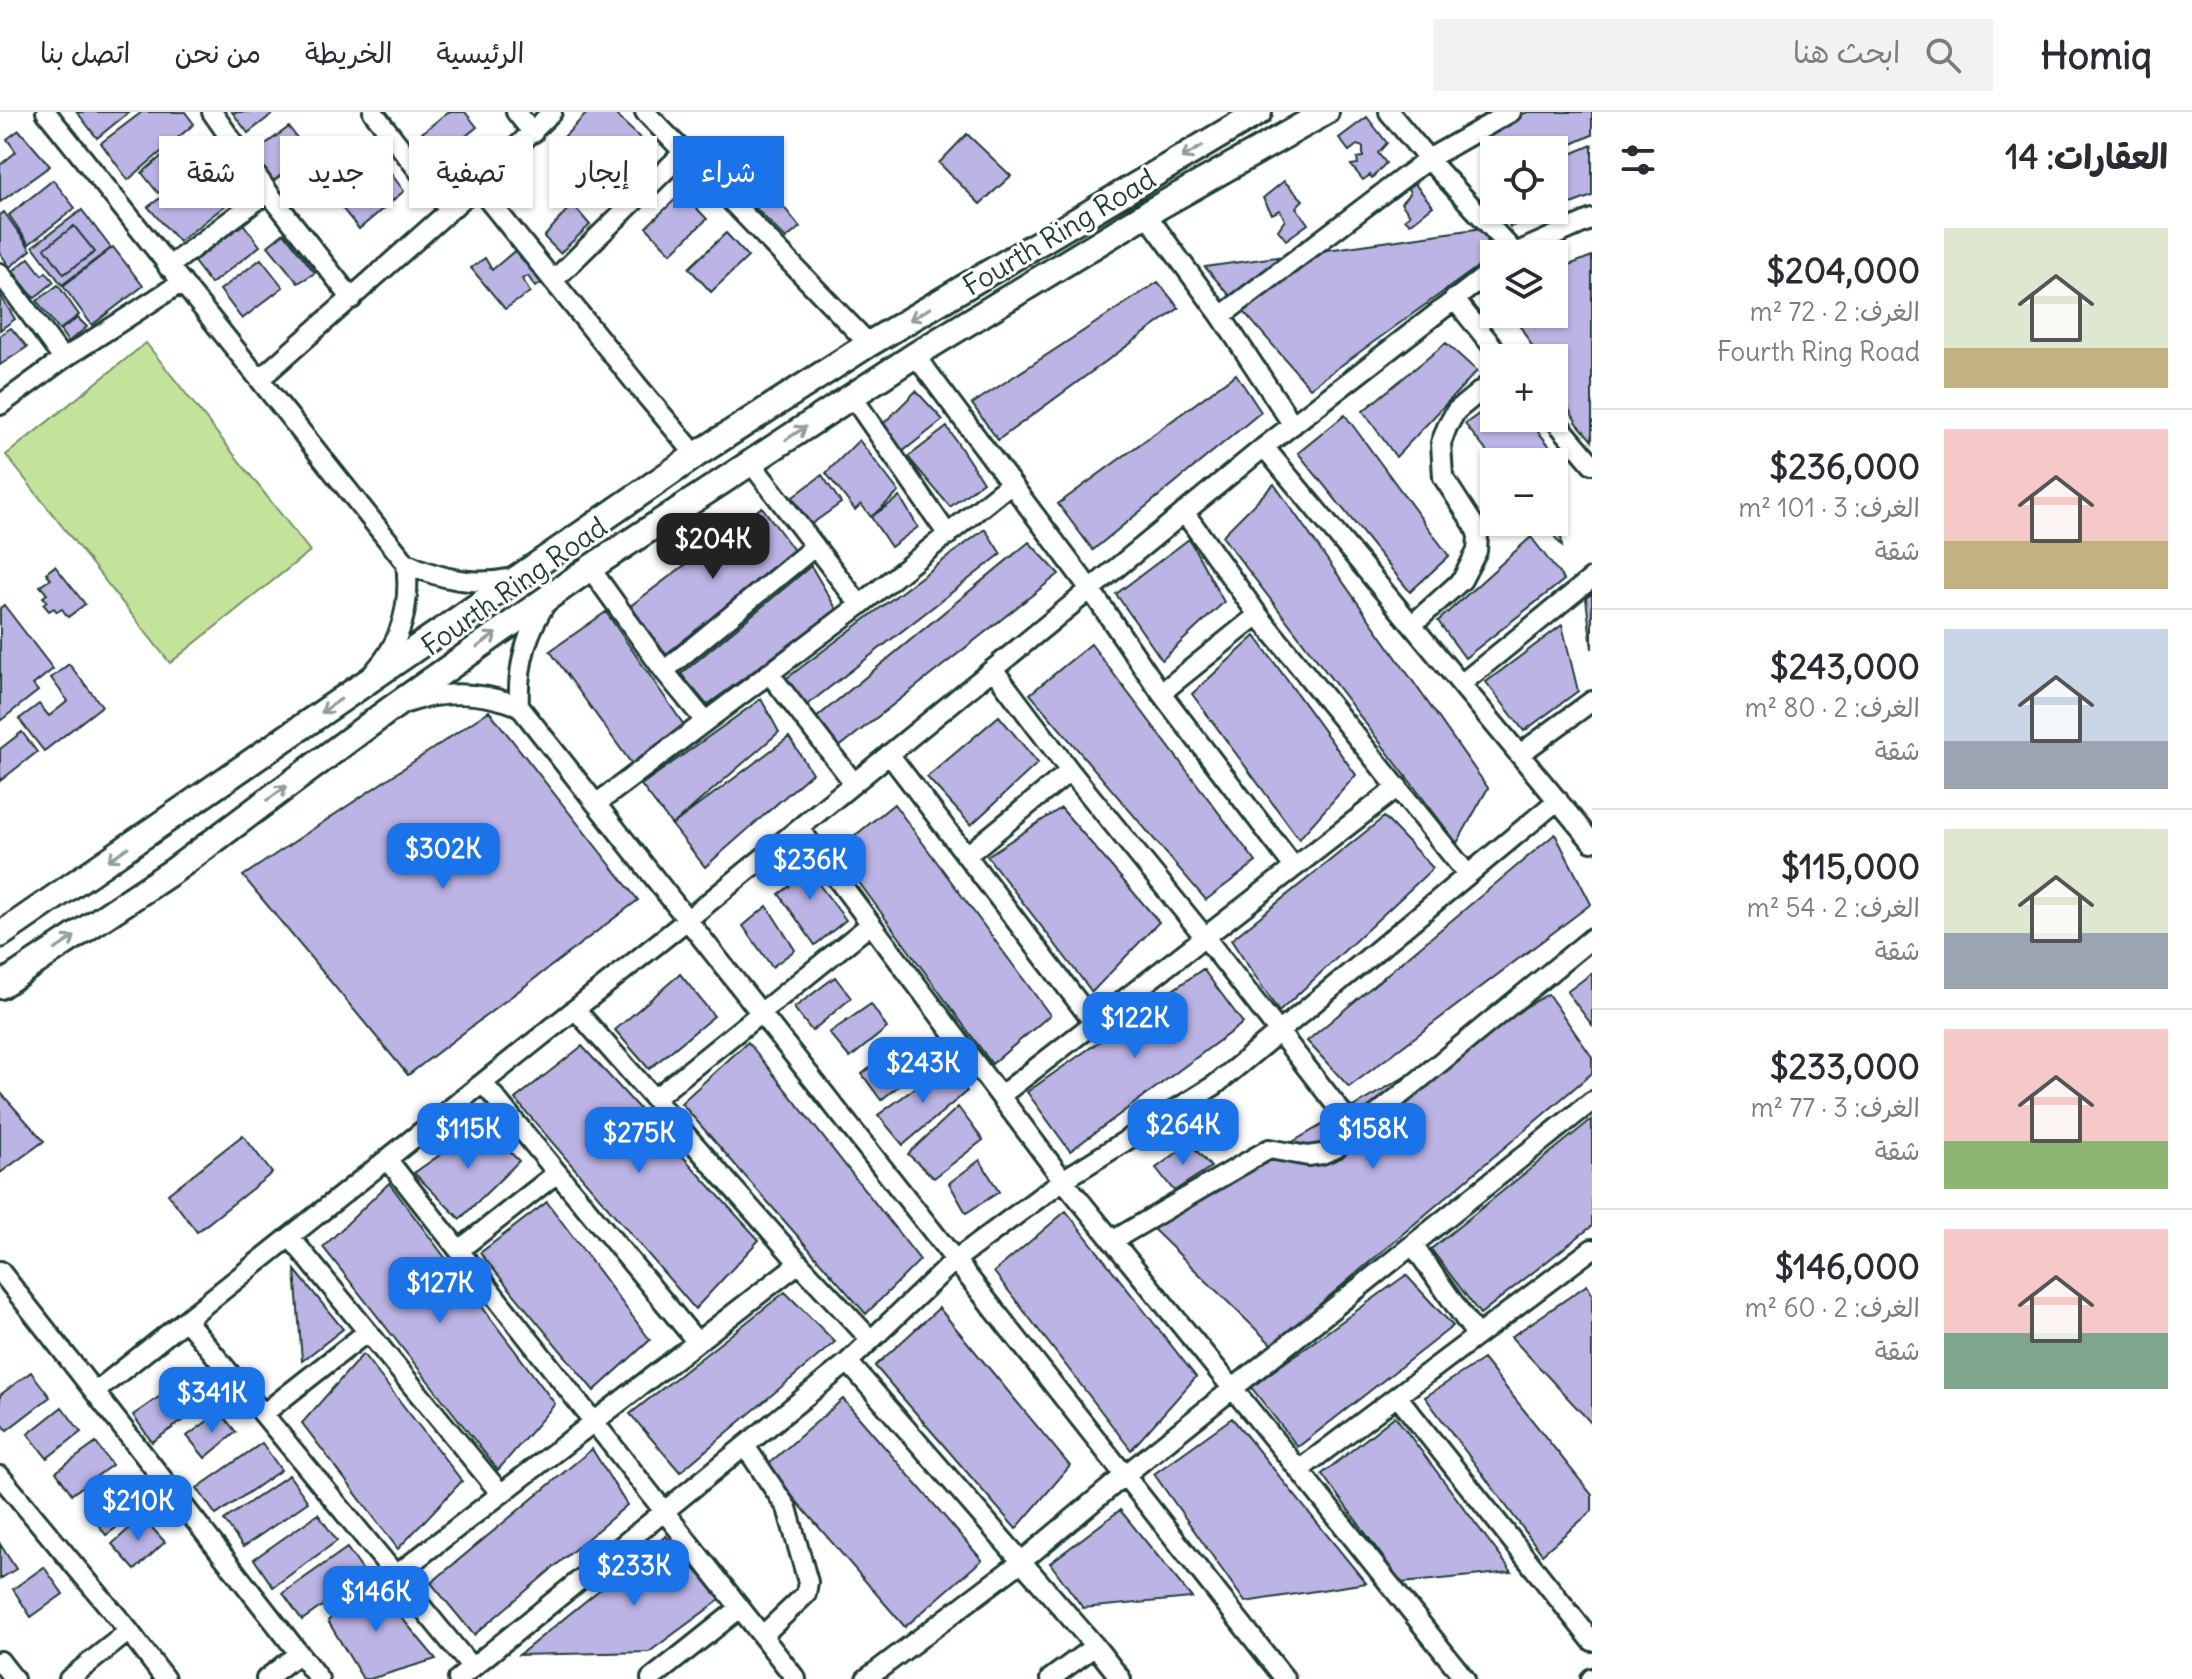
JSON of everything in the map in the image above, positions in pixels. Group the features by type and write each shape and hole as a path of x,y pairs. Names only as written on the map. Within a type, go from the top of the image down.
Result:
{"main road":[{"name":"Fourth Ring Road","path":"0,935 696,455 869,344 1259,112"},
{"name":"Fourth Ring Road","path":"0,986 173,871 555,591 915,355 1146,214 1326,112"}],"street":[{"path":"46,112 406,563 451,580 498,581 521,576"},
{"path":"212,112 268,192 352,299"},
{"path":"373,112 449,210"},
{"path":"516,112 533,133"},
{"path":"530,136 552,112"},
{"path":"645,112 673,141"},
{"path":"1389,112 1502,240"},
{"path":"1221,316 1428,159 1511,112"},
{"path":"553,281 673,163"},
{"path":"168,267 268,192"},
{"path":"260,379 451,208"},
{"path":"495,208 696,455"},
{"path":"738,208 869,344"},
{"path":"1146,214 1221,316 1293,425"},
{"path":"1544,240 1592,219"},
{"path":"0,273 63,359"},
{"path":"95,1392 687,920 1264,447 1480,280"},
{"path":"0,405 63,359 182,282"},
{"path":"1454,299 1491,344"},
{"path":"915,355 1090,589 1161,693 1294,867"},
{"path":"1413,624 1450,594 1462,580 1477,551 1478,536 1474,525 1443,477 1441,443 1456,411 1480,391"},
{"path":"852,396 948,535"},
{"path":"1565,432 1592,464"},
{"path":"1264,447 1592,842"},
{"path":"751,463 860,605"},
{"path":"596,804 860,605 1010,484"},
{"path":"1184,512 1258,615 1468,875"},
{"path":"664,671 814,547"},
{"path":"365,682 386,656 401,627 408,583 406,563"},
{"path":"590,568 664,671 705,721"},
{"path":"1461,684 1592,578"},
{"path":"519,706 518,688 524,651 536,619 555,591"},
{"path":"1161,693 1258,615"},
{"path":"993,669 1070,771 1357,1132"},
{"path":"769,673 854,783"},
{"path":"389,710 420,698 454,693 487,696 519,706 1285,1679"},
{"path":"1520,754 1592,701"},
{"path":"889,754 1094,1023"},
{"path":"967,855 1070,771"},
{"path":"1000,1096 1398,787"},
{"path":"186,1320 396,1575 465,1673 848,1362 955,1260 1063,1180 1215,1085 1558,800"},
{"path":"799,828 1063,1180 1465,1679"},
{"path":"654,1099 871,924"},
{"path":"1112,1241 1261,1152 1269,1149 1308,1156 1336,1148 1592,938"},
{"path":"575,1009 871,1340"},
{"path":"483,1083 697,1342"},
{"path":"866,1679 1021,1562 1592,1101"},
{"path":"387,1159 796,1679"},
{"path":"459,1250 557,1173"},
{"path":"290,1237 501,1494"},
{"path":"1413,1245 1477,1336"},
{"path":"1299,1470 1592,1249"},
{"path":"396,1575 799,1263"},
{"path":"0,1271 319,1679"},
{"path":"263,1414 367,1332"},
{"path":"848,1362 1121,1679"},
{"path":"1397,1396 1592,1641"},
{"path":"745,1446 787,1508 808,1582 806,1594 762,1636"},
{"path":"0,1476 165,1679"},
{"path":"651,1679 740,1608"},
{"path":"69,1679 129,1631"},
{"path":"1050,1679 1095,1646"},
{"path":"266,1679 299,1653"},
{"path":"0,1661 14,1679"}],"green space":[{"path":"146,343 310,551 170,663 6,455"}],"building":[{"path":"77,112 129,112 97,138"},
{"path":"142,112 185,112 194,124 180,136 159,136 159,154 128,180 101,143"},
{"path":"232,112 275,112 248,133"},
{"path":"448,112 465,112 477,127 466,136 424,136 422,133"},
{"path":"588,112 613,112 638,136 565,136"},
{"path":"1528,112 1592,112 1592,135 1568,146 1568,136 1481,136 1479,130"},
{"path":"1367,117 1387,143 1378,153 1386,163 1372,178 1370,175 1363,180 1351,165 1358,164 1357,158 1363,157 1363,147 1357,145 1349,151 1339,138"},
{"path":"289,127 296,136 280,136 280,176 272,182 264,171 264,145"},
{"path":"19,130 50,166 0,202 0,165 16,152 7,139"},
{"path":"967,134 1011,176 980,204 939,163"},
{"path":"1592,145 1592,196 1568,205 1568,155"},
{"path":"159,158 159,192 158,193 142,173"},
{"path":"393,176 404,191 393,200"},
{"path":"53,180 75,208 29,244 9,215"},
{"path":"1284,181 1303,200 1296,207 1308,224 1286,240 1278,230 1285,220 1280,210 1272,214 1263,198"},
{"path":"1414,183 1433,206 1410,224 1405,219 1410,215 1401,203"},
{"path":"159,199 159,208 222,208 179,242 148,207"},
{"path":"673,202 673,208 696,208 707,219 671,253 646,227"},
{"path":"784,207 800,227 786,239 756,208"},
{"path":"342,208 384,208 359,229"},
{"path":"569,208 575,208 590,225 560,253 544,237"},
{"path":"82,210 111,248 62,285 33,246"},
{"path":"4,212 31,250 10,267 0,253 0,215"},
{"path":"241,221 260,246 211,284 192,259"},
{"path":"74,226 95,252 64,274 45,248"},
{"path":"1490,227 1487,240 1480,240 1480,265 1310,388 1205,267"},
{"path":"284,233 315,273 298,283 268,246"},
{"path":"726,233 748,257 711,292 689,268"},
{"path":"113,247 143,286 92,325 63,286"},
{"path":"518,248 544,282 535,287 528,276 522,279 530,292 505,309 471,268 485,258 492,270"},
{"path":"1592,256 1592,441 1568,408 1568,344 1531,344 1521,328 1568,328 1568,265"},
{"path":"29,258 42,275 46,272 54,282 34,298 13,271"},
{"path":"261,259 283,287 242,319 220,290"},
{"path":"1158,282 1179,308 998,440 972,404"},
{"path":"58,285 79,315 59,330 37,301"},
{"path":"0,295 15,319 0,330"},
{"path":"78,318 87,327 68,342 60,330"},
{"path":"11,328 27,347 0,365 0,335"},
{"path":"1446,343 1477,371 1396,457 1363,411"},
{"path":"1236,374 1261,412 1093,550 1058,504"},
{"path":"916,391 943,420 902,452 881,426"},
{"path":"1480,413 1480,432 1538,432 1551,448 1484,448 1465,424"},
{"path":"1345,415 1449,556 1410,592 1298,453"},
{"path":"947,427 983,482 950,507 908,457"},
{"path":"859,440 899,492 871,517 861,504 855,510 826,473"},
{"path":"822,475 841,503 810,525 793,497"},
{"path":"1274,484 1488,788 1457,843 1222,536"},
{"path":"900,497 918,527 891,547 871,517"},
{"path":"762,507 796,553 666,654 629,607"},
{"path":"985,529 1001,554 803,708 783,681"},
{"path":"1531,537 1564,580 1465,658 1438,621"},
{"path":"1189,539 1224,602 1162,660 1116,594"},
{"path":"1029,542 1059,574 838,748 815,719"},
{"path":"55,566 85,604 68,617 62,609 49,611 43,604 47,601 43,597 47,594 40,586 51,579 46,573"},
{"path":"811,566 837,610 707,705 681,674"},
{"path":"1592,593 1592,649 1586,598"},
{"path":"4,605 53,669 33,685 38,691 0,721 0,608"},
{"path":"606,612 686,728 634,767 550,651"},
{"path":"1562,625 1578,691 1524,731 1486,682"},
{"path":"1255,636 1356,775 1299,839 1192,694"},
{"path":"1091,644 1256,862 1206,900 1030,694"},
{"path":"69,664 102,706 44,751 19,719 39,704 49,716 68,701 51,678"},
{"path":"761,699 779,732 672,825 641,785"},
{"path":"489,711 638,900 408,1075 243,876"},
{"path":"999,716 1038,763 971,825 927,777"},
{"path":"22,732 37,752 0,781 0,749"},
{"path":"789,737 812,773 705,867 672,825"},
{"path":"894,804 1050,1015 992,1064 836,851"},
{"path":"1061,808 1159,922 1092,992 987,856"},
{"path":"1384,817 1433,868 1279,1012 1231,940"},
{"path":"1555,834 1591,904 1349,1087 1307,1041"},
{"path":"798,857 846,920 815,945 779,894 790,886 779,871"},
{"path":"767,906 795,950 772,967 743,926"},
{"path":"1203,969 1243,1023 1070,1151 1027,1092"},
{"path":"1592,973 1592,1025 1567,992"},
{"path":"680,974 714,1016 649,1069 615,1030"},
{"path":"835,977 851,998 812,1031 794,1008"},
{"path":"1548,994 1592,1057 1592,1073 1272,1345 1149,1225"},
{"path":"871,1004 887,1028 850,1058 829,1033"},
{"path":"748,1042 920,1260 866,1314 681,1103"},
{"path":"582,1046 759,1240 695,1309 515,1099"},
{"path":"896,1048 911,1076 881,1100 862,1074"},
{"path":"947,1065 967,1091 903,1145 878,1115"},
{"path":"0,1092 44,1141 0,1173"},
{"path":"958,1107 983,1140 934,1178 908,1154"},
{"path":"1592,1119 1592,1226 1480,1314 1431,1249"},
{"path":"483,1125 519,1161 460,1219 414,1173"},
{"path":"243,1135 272,1173 197,1232 168,1194"},
{"path":"1190,1143 1211,1167 1174,1191 1156,1168"},
{"path":"980,1160 999,1192 966,1213 949,1183"},
{"path":"389,1183 555,1404 498,1470 323,1247"},
{"path":"547,1202 650,1340 594,1391 480,1253"},
{"path":"1066,1211 1196,1377 1131,1450 994,1272"},
{"path":"295,1270 343,1329 302,1361"},
{"path":"1406,1275 1453,1326 1298,1447 1251,1387"},
{"path":"1587,1285 1592,1294 1592,1424 1511,1337"},
{"path":"785,1292 835,1342 680,1472 630,1414"},
{"path":"939,1308 1070,1466 1016,1529 875,1366"},
{"path":"363,1354 462,1481 398,1549 302,1423"},
{"path":"1483,1359 1592,1495 1592,1511 1542,1554 1425,1397"},
{"path":"198,1370 217,1397 152,1442 133,1415"},
{"path":"31,1372 50,1397 7,1430 0,1421 0,1395"},
{"path":"843,1399 982,1560 905,1627 766,1466"},
{"path":"62,1407 81,1432 47,1458 28,1434"},
{"path":"220,1412 236,1432 205,1458 187,1436"},
{"path":"1395,1416 1512,1572 1402,1583 1322,1474"},
{"path":"1232,1418 1366,1583 1245,1602 1154,1474"},
{"path":"96,1443 112,1465 72,1494 56,1472"},
{"path":"262,1443 281,1470 216,1515 197,1488"},
{"path":"592,1449 627,1505 474,1635 431,1583"},
{"path":"289,1475 308,1502 243,1547 224,1520"},
{"path":"119,1485 138,1512 106,1535 86,1508"},
{"path":"1120,1510 1192,1598 1083,1608 1050,1563"},
{"path":"318,1514 337,1541 273,1587 254,1559"},
{"path":"142,1517 165,1542 135,1570 112,1544"},
{"path":"666,1536 721,1599 649,1652 519,1655"},
{"path":"0,1544 16,1569 0,1579"},
{"path":"347,1548 366,1575 302,1620 283,1593"},
{"path":"44,1567 63,1594 31,1617 13,1589"},
{"path":"366,1575 436,1659 363,1679 328,1621"}]}
